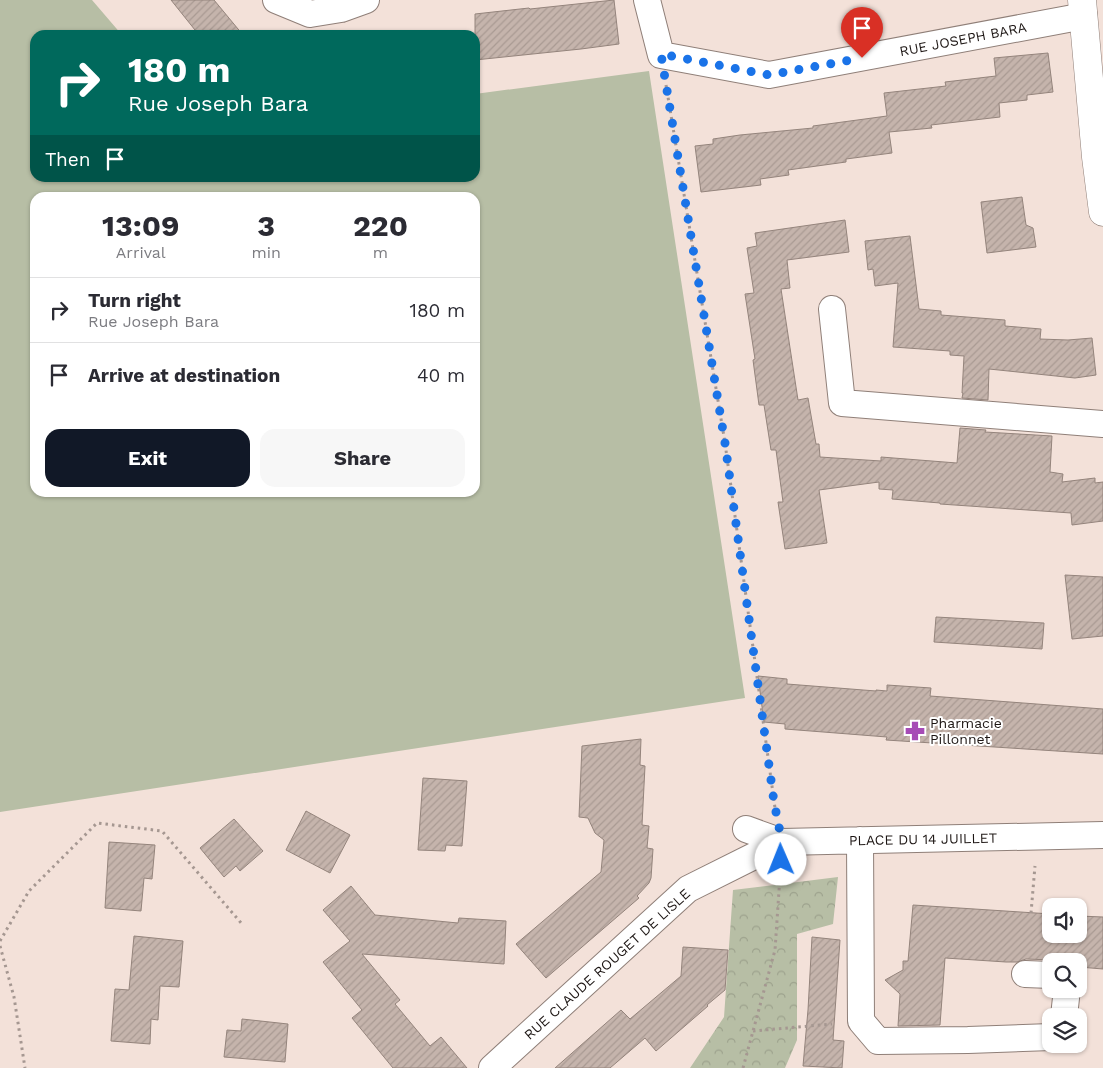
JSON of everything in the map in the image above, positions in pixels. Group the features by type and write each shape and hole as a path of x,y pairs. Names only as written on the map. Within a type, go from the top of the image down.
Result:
{"street":[{"path":"276,0 310,14 341,9 366,0"},
{"path":"647,0 661,54"},
{"path":"1083,8 1100,156 1103,212"},
{"name":"RUE JOSEPH BARA","path":"661,54 769,75 1083,8"},
{"path":"832,309 842,404 1103,424"},
{"name":"PLACE DU 14 JUILLET","path":"746,829 782,842 1103,835"},
{"path":"860,840 861,1021 878,1041 1042,1037"},
{"name":"RUE CLAUDE ROUGET DE LISLE","path":"492,1068 688,889 782,842"},
{"path":"1025,974 1042,975"}],"path":[{"path":"661,54 725,443 774,802 782,842 775,950 743,1068"},
{"path":"0,941 29,891 96,822 162,831 242,924"},
{"path":"1031,913 1037,837"},
{"path":"0,946 14,997 25,1068"},
{"path":"753,1031 861,1021"}],"green space":[{"path":"0,0 92,0 118,30 30,30 30,182 480,182 480,93 649,71 745,698 0,812"},
{"path":"838,877 833,924 797,934 797,1040 785,1068 690,1068 724,1017 733,890"}],"building":[{"path":"171,0 214,0 239,30 195,30"},
{"path":"614,0 619,44 480,59 480,30 475,30 475,14"},
{"path":"1048,53 1053,92 1027,95 1027,100 999,103 1000,117 931,125 932,128 889,132 892,153 788,170 789,175 760,179 761,185 701,192 695,146 713,144 713,139 813,128 813,126 887,116 884,93 946,86 945,82 996,76 994,58"},
{"path":"1022,197 1026,225 1033,228 1036,247 987,253 981,202"},
{"path":"845,220 849,252 787,260 790,288 781,289 798,400 808,398 816,444 819,444 820,457 881,461 881,457 957,463 960,428 986,430 985,432 1052,436 1050,472 1063,474 1062,482 1095,478 1095,483 1103,482 1103,521 1072,525 1071,513 892,499 893,490 879,489 879,482 819,490 827,543 785,549 778,502 783,502 776,450 771,450 764,405 759,405 753,360 755,359 745,294 754,293 747,248 757,246 755,233"},
{"path":"910,236 919,309 941,311 941,315 1005,320 1005,326 1041,329 1040,339 1068,340 1092,338 1096,375 1075,378 989,369 988,400 962,398 964,356 950,355 950,351 893,347 898,283 875,286 873,269 868,270 865,241"},
{"path":"1065,575 1103,577 1103,636 1072,639"},
{"path":"936,617 1044,623 1042,649 934,642"},
{"path":"758,676 787,679 787,684 876,691 887,691 887,685 931,688 930,696 1103,709 1103,754 886,740 887,737 785,729 785,724 764,722"},
{"path":"641,739 640,765 645,766 642,825 649,826 647,848 653,849 651,878 637,896 639,898 546,978 516,944 601,872 604,840 595,833 588,818 579,817 582,746"},
{"path":"423,778 467,781 462,846 446,845 445,851 418,850"},
{"path":"306,811 350,835 330,873 286,850"},
{"path":"234,819 263,851 240,871 236,866 224,877 200,848"},
{"path":"109,842 155,845 152,879 144,878 141,911 105,908"},
{"path":"351,886 375,915 458,923 459,918 506,921 504,964 362,954 400,1000 395,1004 430,1046 441,1037 467,1068 393,1068 352,1018 362,1010 323,962 350,941 323,910"},
{"path":"913,905 1042,913 1042,943 1087,943 1087,916 1103,917 1103,969 1087,968 1087,953 1042,953 1042,960 1026,959 1017,962 945,958 940,1025 898,1026 900,994 885,980 903,970 903,961 908,961"},
{"path":"134,936 183,941 179,987 160,986 158,1020 151,1019 150,1044 111,1041 115,989 129,990"},
{"path":"812,937 840,940 833,1040 844,1041 842,1068 803,1066"},
{"path":"683,947 728,950 725,990 656,1051 645,1038 610,1068 555,1068 621,1010 630,1019 681,976"},
{"path":"242,1019 288,1024 285,1062 224,1057 227,1030 241,1031"}],"place":[{"name":"Pharmacie Pillonnet","path":"915,731"}],"route":[{"path":"781,860 782,842 774,802 725,443 661,54 769,75 862,58"}]}
